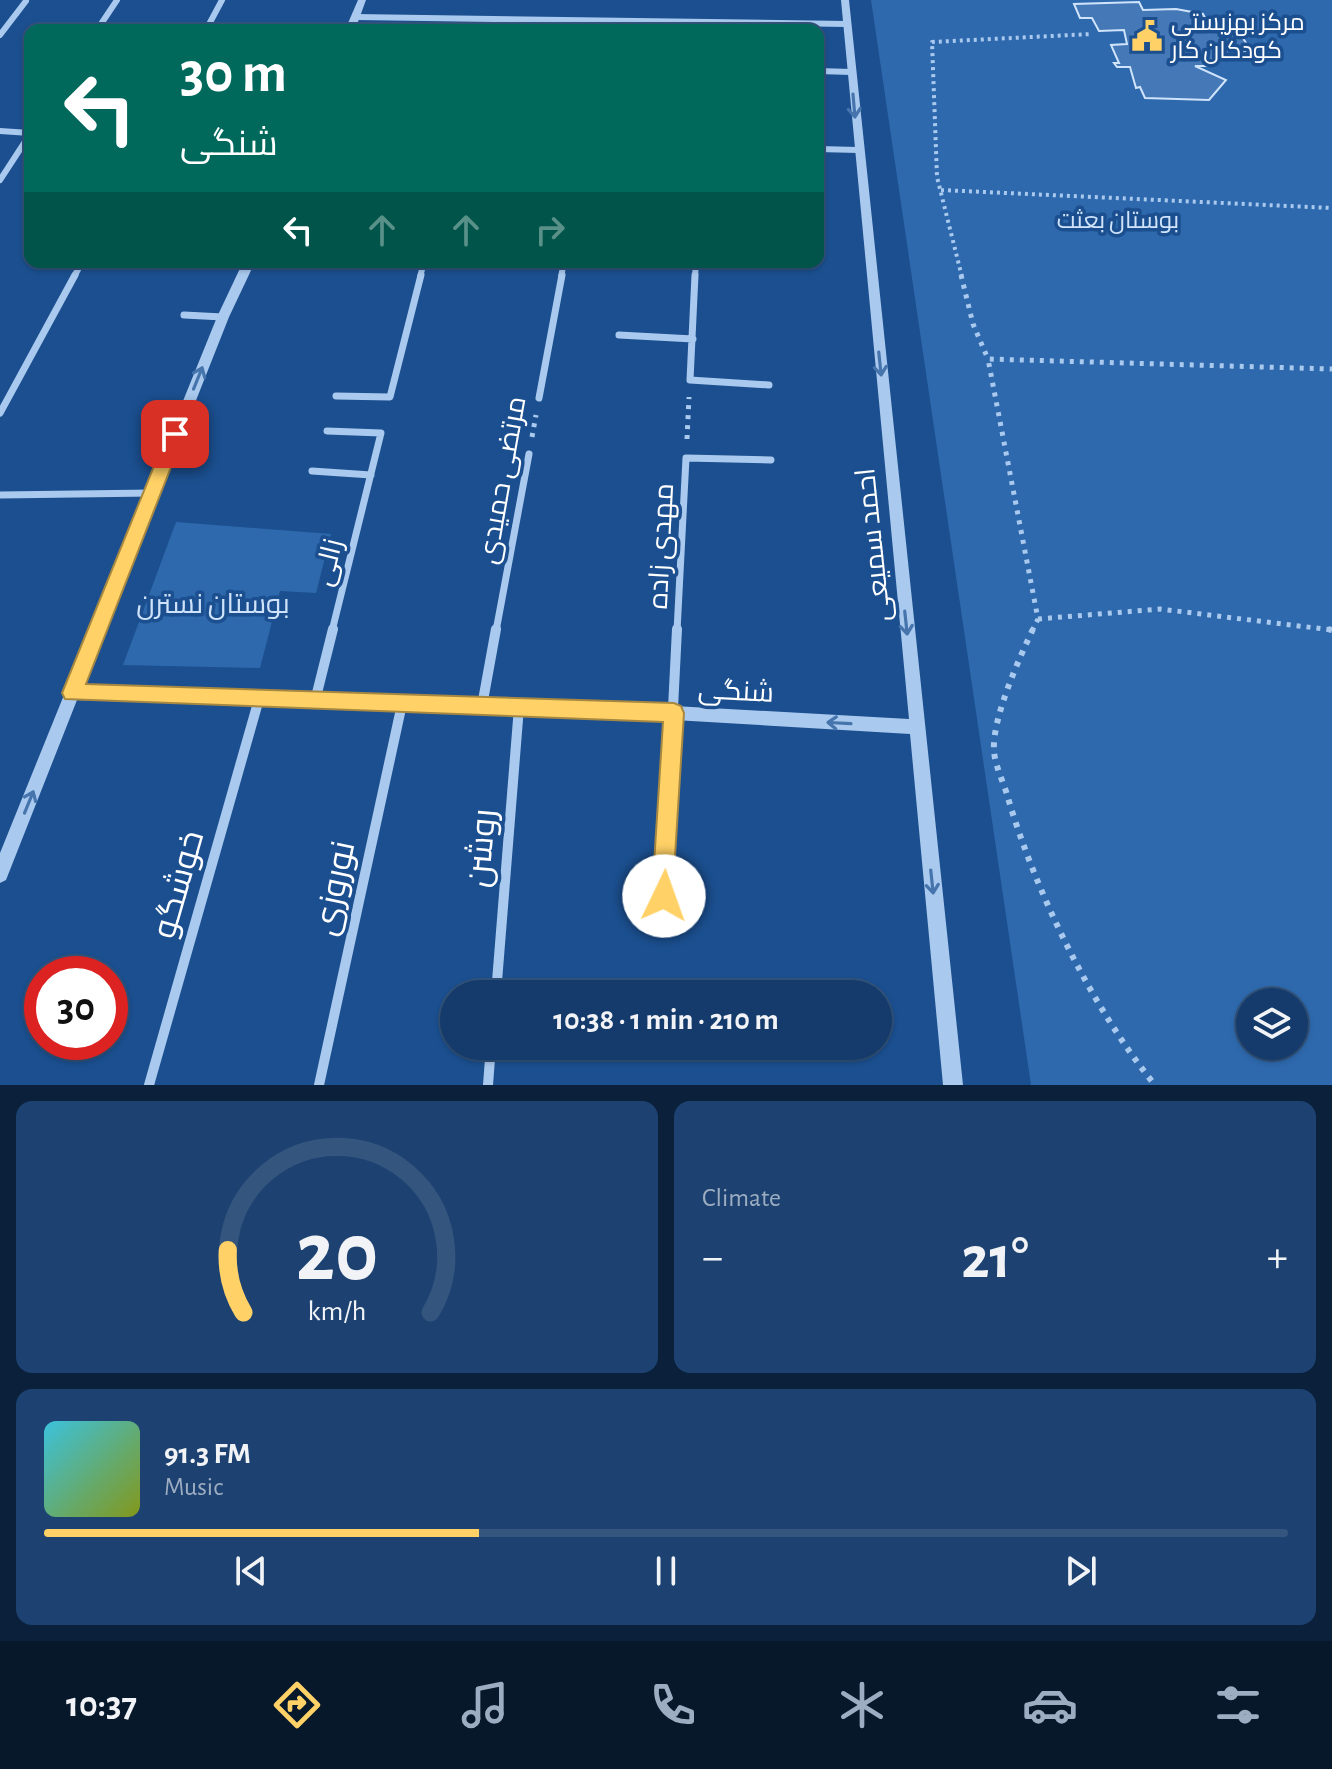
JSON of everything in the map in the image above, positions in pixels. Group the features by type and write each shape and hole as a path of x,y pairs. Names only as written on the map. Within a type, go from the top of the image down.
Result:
{"street":[{"path":"101,24 117,0"},
{"path":"209,24 222,0"},
{"path":"352,24 362,0"},
{"name":"احمد سمیعی","path":"845,0 953,1085"},
{"path":"0,35 26,1"},
{"path":"355,17 847,24"},
{"path":"600,20 600,24"},
{"path":"824,71 851,72"},
{"path":"0,131 24,133"},
{"path":"0,180 24,142"},
{"path":"824,149 858,150"},
{"path":"0,413 79,268"},
{"path":"0,874 223,317 246,268"},
{"path":"336,396 390,397 422,268"},
{"name":"مرتضی حمیدی","path":"539,398 563,268"},
{"path":"696,268 690,380 769,385"},
{"path":"184,315 223,317"},
{"path":"619,335 693,339"},
{"name":"زالی","path":"315,701 381,433 327,431"},
{"name":"مرتضی حمیدی","path":"482,706 529,454"},
{"path":"686,458 771,460"},
{"name":"مهدی زاده","path":"662,926 686,458"},
{"path":"312,471 371,475"},
{"path":"0,495 152,493"},
{"name":"شنگی","path":"72,693 674,713 917,727"},
{"name":"خوشگو","path":"149,1085 259,699"},
{"name":"نوروزی","path":"319,1085 402,704"},
{"name":"روشن","path":"497,980 519,707"},
{"path":"488,1085 490,1060"}],"path":[{"path":"1092,34 932,42 941,190 973,324 988,359 1038,619 1009,680 994,750 1019,835 1068,947 1137,1063 1155,1085"},
{"path":"941,190 1332,208"},
{"path":"988,359 1332,369"},
{"name":"مهدی زاده","path":"686,458 690,380"},
{"name":"مرتضی حمیدی","path":"529,454 539,398"},
{"path":"1038,619 1160,609 1281,621 1332,630"}],"green space":[{"name":"بوستان بعثت","path":"871,0 1332,0 1332,1085 1031,1085"},
{"name":"بوستان نسترن","path":"176,522 331,534 316,593 280,591 260,668 123,665"}],"building":[{"path":"1139,2 1143,10 1176,9 1203,14 1207,22 1233,22 1251,51 1225,51 1229,59 1203,60 1207,66 1195,66 1226,80 1209,100 1145,98 1140,87 1136,88 1130,67 1117,67 1114,63 1119,63 1111,45 1127,44 1124,30 1099,31 1092,18 1080,18 1074,4"}],"place":[{"name":"مرکز بهزیستی کودکان کار","path":"1147,36"}],"route":[{"path":"175,434 72,693 674,713 664,896"}]}
